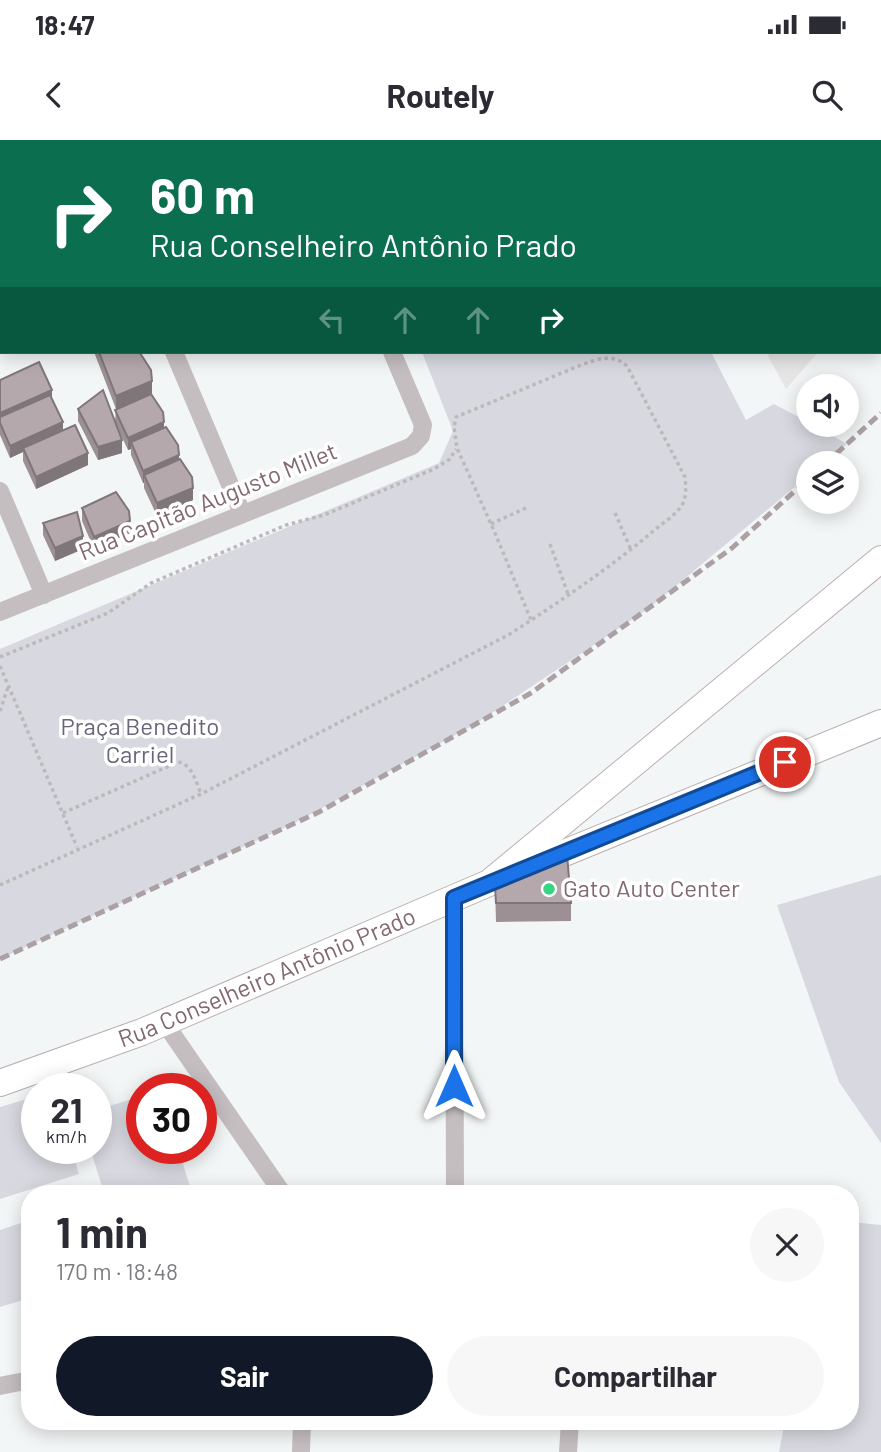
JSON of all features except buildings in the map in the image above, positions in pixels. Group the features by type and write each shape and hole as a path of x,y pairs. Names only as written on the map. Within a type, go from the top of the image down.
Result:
{"main road":[{"name":"Rua Conselheiro Antônio Prado","path":"0,1083 164,1022 489,883 881,559"},
{"path":"489,883 881,723"},
{"path":"593,797 601,818 621,830"}],"street":[{"path":"175,354 242,513"},
{"name":"Rua Capitão Augusto Millet","path":"0,612 407,448 418,440 422,425 393,354"},
{"path":"0,491 44,595"},
{"path":"454,898 455,1185"},
{"path":"164,1022 277,1185"},
{"path":"0,1386 21,1382"},
{"path":"301,1452 302,1430"},
{"path":"568,1452 569,1430"}],"path":[{"path":"0,885 201,794 510,634 531,620 631,550 680,508 686,492 685,477 627,366 613,357 594,360 456,417 454,422 457,448 531,620"},
{"path":"0,657 108,613 151,583 286,525 324,515 434,469 450,459 457,448"},
{"path":"491,524 528,507"},
{"path":"615,513 631,550"},
{"path":"550,544 568,594"},
{"path":"0,666 78,848"},
{"path":"0,711 8,685"},
{"path":"63,813 178,762 189,767 201,794"}],"shaded area":[{"path":"767,354 816,354 796,374 786,389"}],"green space":[{"name":"Praça Benedito Carriel","path":"423,354 712,354 746,420 774,404 796,416 796,437 835,437 847,444 839,451 796,451 796,486 648,609 474,725 291,825 0,959 0,649 439,463 453,431"},
{"path":"881,875 881,1143 839,1082 777,905"},
{"path":"21,1101 21,1164 76,1164 79,1174 44,1185 21,1185 21,1192 0,1199 0,1107"},
{"path":"126,1101 126,1164 183,1164 190,1185 102,1185 95,1164 112,1164 112,1105"},
{"path":"21,1223 21,1301 0,1307 0,1230"},
{"path":"859,1223 881,1225 881,1452 779,1452 783,1430 859,1430"}],"railway":[{"path":"839,451 881,413"},
{"path":"0,959 319,812 531,693 732,548 796,490"}],"place":[{"name":"Gato Auto Center","path":"549,889"}],"route":[{"path":"454,1086 454,898 785,762"}]}
